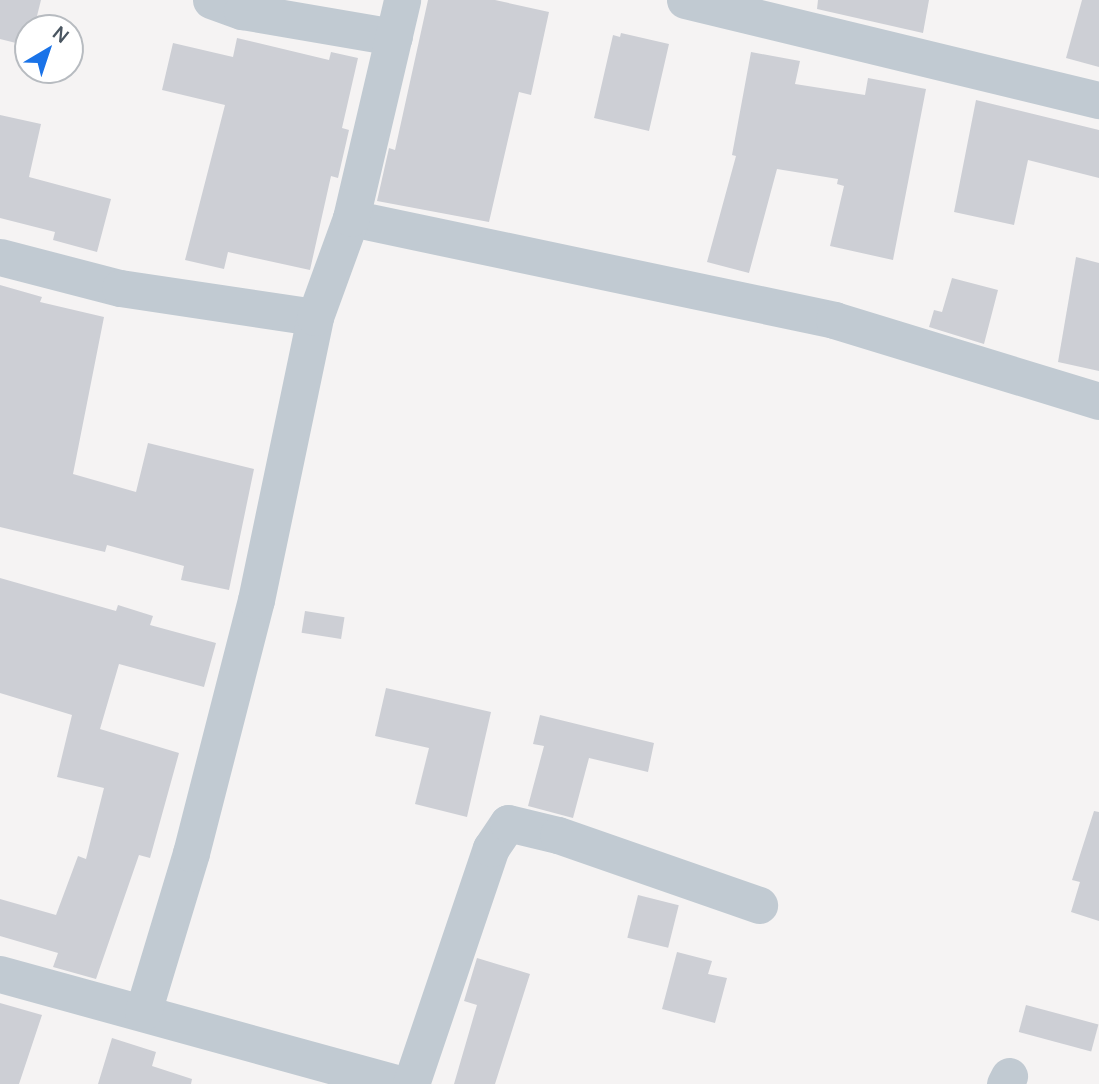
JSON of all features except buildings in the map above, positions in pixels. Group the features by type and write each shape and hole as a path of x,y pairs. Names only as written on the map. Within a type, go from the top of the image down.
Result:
{"street":[{"path":"211,0 242,11 394,37"},
{"path":"143,1012 191,853 256,600 315,317 351,218 402,0"},
{"path":"685,0 1099,100"},
{"path":"351,218 627,279 834,320 1099,401"},
{"path":"0,257 120,288 315,317"},
{"path":"411,1084 491,848 508,823 558,835 759,905"},
{"path":"0,974 398,1084"}]}
